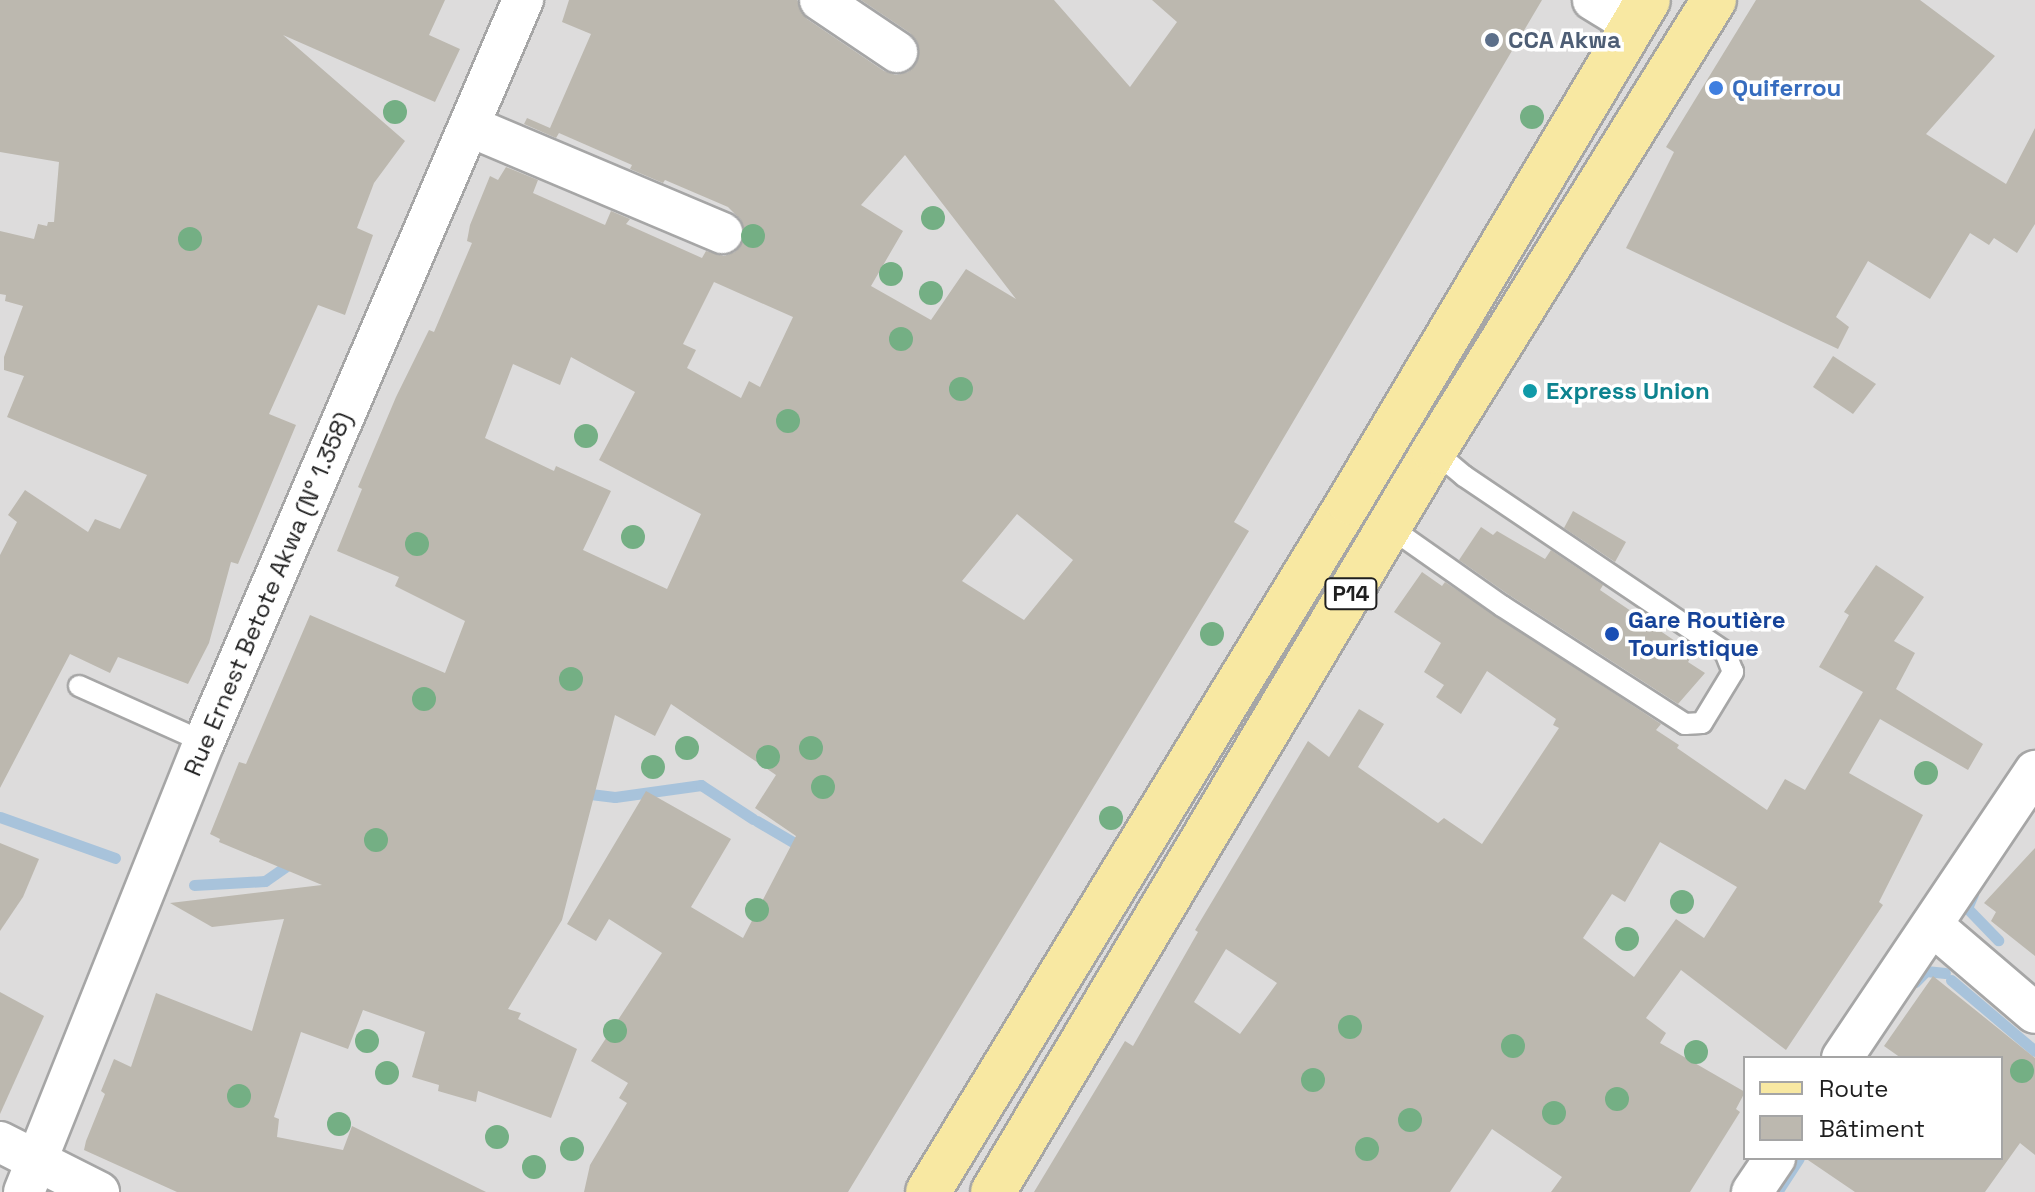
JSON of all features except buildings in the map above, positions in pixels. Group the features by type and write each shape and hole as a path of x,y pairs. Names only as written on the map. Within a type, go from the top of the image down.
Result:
{"main road":[{"name":"P14","path":"993,1192 1391,528 1434,451 1714,0"},
{"name":"P14","path":"928,1192 1349,502 1640,12"}],"street":[{"name":"Rue Ernest Betote Akwa (N° 1.358)","path":"31,1176 204,742 523,0"},
{"path":"820,0 897,52"},
{"path":"1593,0 1640,12"},
{"path":"469,126 722,233"},
{"path":"1843,1056 2035,771"},
{"path":"1932,925 2035,1013"},
{"path":"0,1142 31,1176 99,1192"},
{"path":"1752,1192 1774,1160"}],"lane":[{"path":"1391,528 1502,606 1685,724 1702,723 1733,672 1725,652 1464,476 1434,451"},
{"path":"79,686 204,742"}],"shaded area":[{"path":"0,0 2035,0 2035,1192 0,1192"}],"waterway":[{"path":"582,793 615,797 701,785 753,819"},
{"path":"0,817 115,858"},
{"path":"757,821 793,842"},
{"path":"194,885 265,881 294,861"},
{"path":"1973,894 1967,908 1998,940"},
{"path":"1915,982 1926,971 1945,973"},
{"path":"1951,980 2035,1051"},
{"path":"1777,1192 1798,1160"}],"place":[{"name":"CCA Akwa","path":"1492,40"},
{"name":"Quiferrou","path":"1716,88"},
{"name":"Express Union","path":"1530,391"},
{"name":"Gare Routière Touristique","path":"1612,634"}]}
